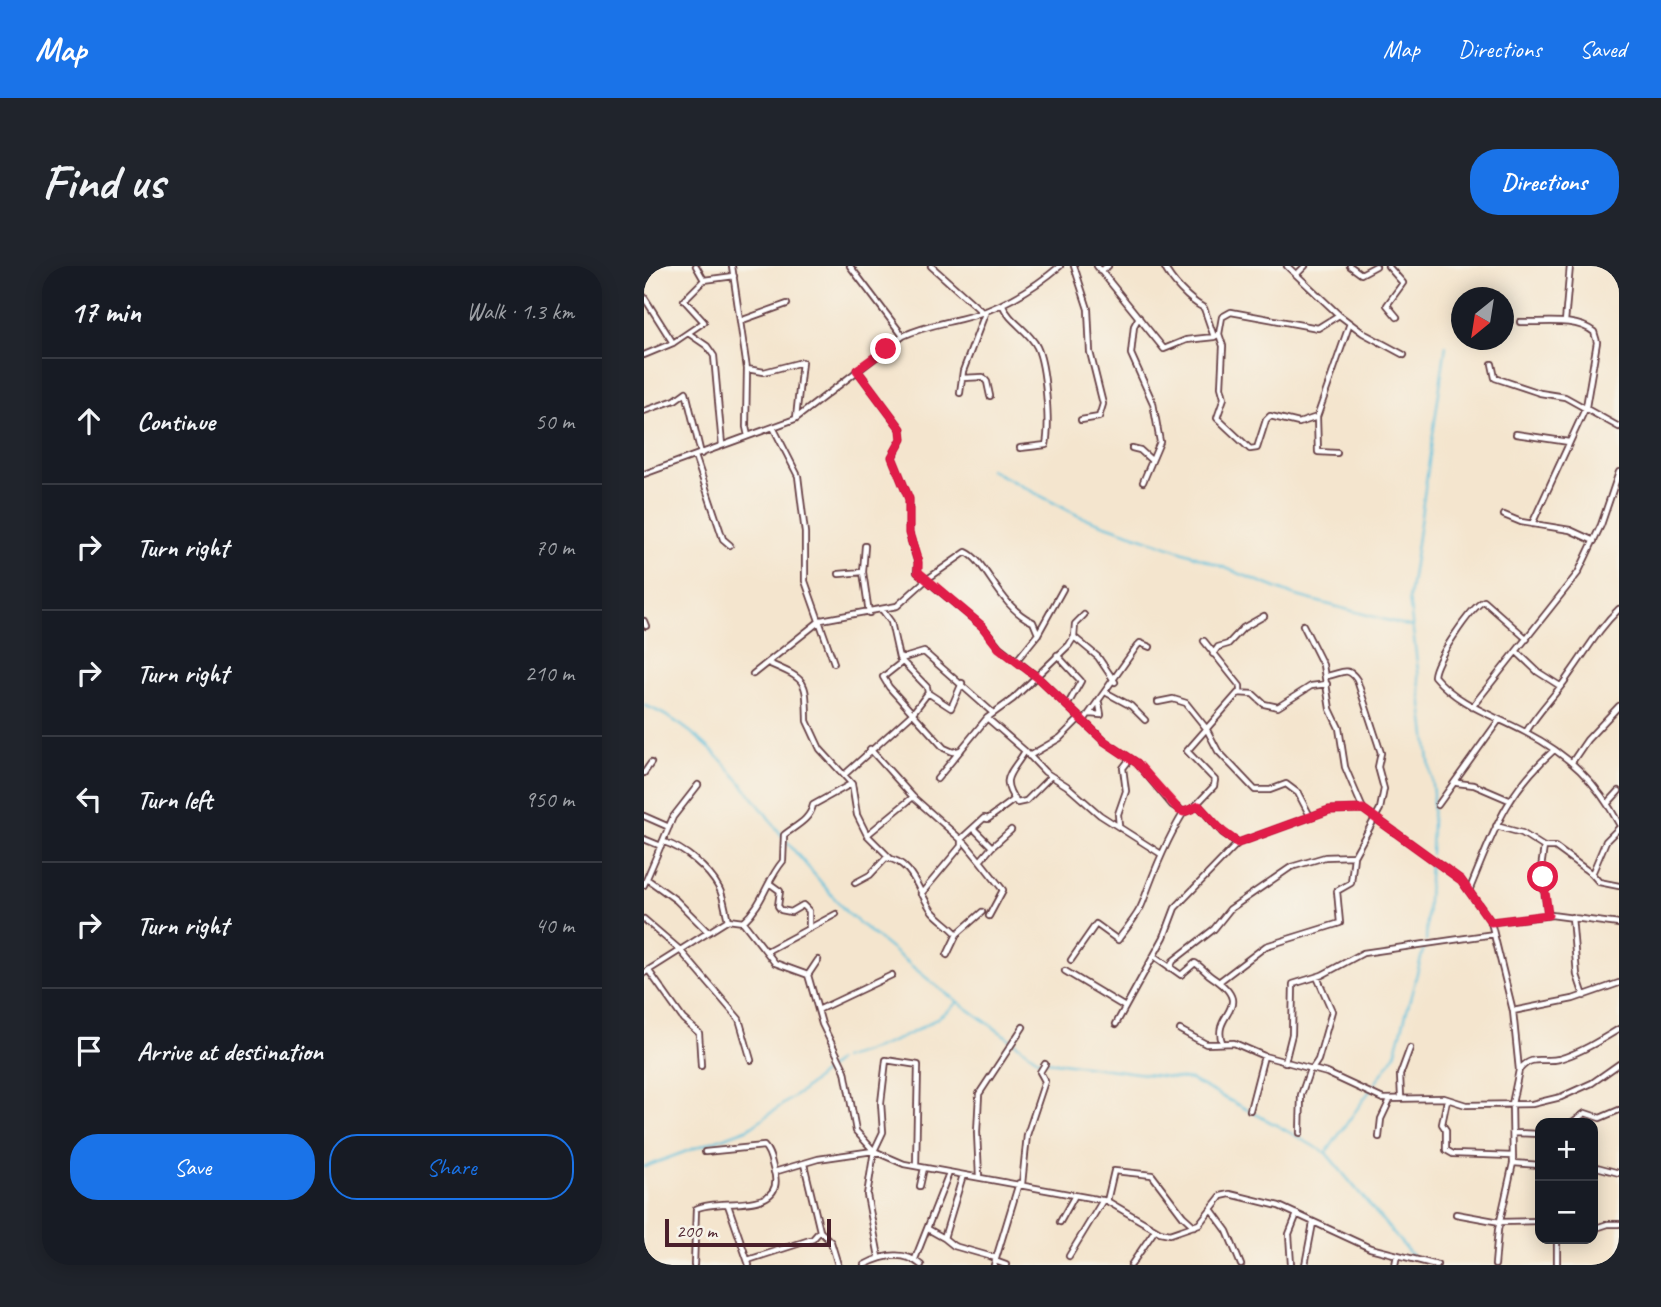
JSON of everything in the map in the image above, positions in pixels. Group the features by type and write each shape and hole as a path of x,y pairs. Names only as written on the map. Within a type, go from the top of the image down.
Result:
{"street":[{"path":"696,266 704,280"},
{"path":"732,266 747,369 748,436"},
{"path":"850,266 903,336"},
{"path":"931,266 984,311"},
{"path":"644,474 774,429 795,419 903,336 1002,304 1043,281 1060,266"},
{"path":"1074,266 1084,291 1090,352 1103,404 1099,417 1081,419"},
{"path":"1108,266 1098,269 1164,349 1186,340 1217,336"},
{"path":"1164,266 1168,275 1192,301 1204,309 1223,346 1220,387 1224,398 1217,418 1230,433 1250,449 1257,448 1266,420 1270,416 1299,423 1317,417"},
{"path":"1287,266 1339,315 1404,355"},
{"path":"1297,274 1305,266"},
{"path":"1350,266 1361,274 1376,266"},
{"path":"1388,266 1403,283 1387,304 1397,317"},
{"path":"1565,322 1570,266"},
{"path":"644,355 673,343 704,322 684,300 704,280 734,276"},
{"path":"644,297 673,343"},
{"path":"740,321 787,304"},
{"path":"1002,304 1010,319 1038,348 1047,391 1046,445 1020,448"},
{"path":"960,393 961,378 984,311"},
{"path":"1217,336 1222,317 1231,312 1318,328 1339,315"},
{"path":"1139,317 1131,354 1153,403 1160,437 1143,482"},
{"path":"1520,322 1565,322 1591,330 1597,342 1586,407 1532,524"},
{"path":"1337,453 1318,452 1317,417 1350,323"},
{"path":"688,333 707,346 714,356 722,445"},
{"path":"747,369 764,372 802,362 795,419"},
{"path":"1492,364 1495,378 1539,393 1565,397 1619,427"},
{"path":"857,370 901,429 902,439 892,457 909,499 909,533 918,562 918,572 982,626 999,648 1037,677 1081,721 1153,779 1172,805 1184,812"},
{"path":"961,378 983,377 990,396"},
{"path":"644,411 675,400 686,392 701,453"},
{"path":"774,429 798,476 805,533 805,580 834,663"},
{"path":"1516,434 1569,442"},
{"path":"1132,448 1140,450 1152,460"},
{"path":"695,456 723,539 730,545"},
{"path":"1472,707 1578,573 1594,541 1619,472"},
{"path":"1504,515 1532,524 1555,525 1594,541"},
{"path":"865,546 863,572 869,613"},
{"path":"752,674 821,620 882,611 903,603 926,580 970,552 998,594 1017,615 1033,622 1038,634"},
{"path":"839,574 863,572"},
{"path":"1017,660 1038,634 1063,589"},
{"path":"1527,639 1484,601 1475,606 1433,673 1437,680 1472,707 1525,732 1572,762 1609,802 1619,826 1606,841 1592,874"},
{"path":"1525,732 1590,641 1619,609"},
{"path":"882,611 891,622 902,662 917,675 929,693 951,708 962,684"},
{"path":"937,779 987,718 1037,677 1074,637 1076,624 1084,615"},
{"path":"1213,654 1243,628 1264,616"},
{"path":"1304,625 1327,676 1330,709 1339,728 1345,767 1363,809 1461,880 1491,922 1513,1012 1519,1070 1511,1104 1513,1159 1494,1265"},
{"path":"1074,637 1098,657 1115,682"},
{"path":"1071,960 1096,924 1118,940 1142,903 1161,854 1184,812 1195,807 1214,786 1215,780 1186,751 1240,692 1240,686 1204,641"},
{"path":"1051,776 1026,800 1017,803 1007,779 1027,753 1060,738 1090,714 1140,643 1150,647"},
{"path":"899,656 904,658 924,652 993,713"},
{"path":"1517,652 1538,672 1560,686"},
{"path":"1057,655 1081,681 1067,706"},
{"path":"902,662 883,677 912,714 944,748 953,752 961,749"},
{"path":"768,663 794,674 806,686 807,721 814,731 816,743 851,783 856,795 857,815 867,835 890,858 902,864 913,875 920,894 942,922 957,934"},
{"path":"1220,981 1266,946 1307,931 1331,928 1340,923 1337,891 1351,883 1354,856 1380,809 1384,789 1378,767 1381,753 1368,710 1352,673 1345,670 1327,676"},
{"path":"1240,692 1253,694 1264,704 1278,708 1311,686 1327,684"},
{"path":"844,775 912,714 929,693"},
{"path":"1106,693 1131,706 1146,720"},
{"path":"1158,702 1173,699 1186,703 1206,728 1218,751 1255,790 1270,790 1286,784 1298,793 1310,816"},
{"path":"1090,714 1101,715 1099,702"},
{"path":"1572,762 1587,740 1619,706"},
{"path":"987,718 1051,776 1119,827 1161,854"},
{"path":"1438,805 1499,720"},
{"path":"870,749 913,797 961,839 1003,890 989,916"},
{"path":"1469,892 1509,800 1528,774 1554,750"},
{"path":"1119,827 1118,814 1126,791 1123,768 1130,759"},
{"path":"644,773 651,763"},
{"path":"743,922 755,911 771,874 783,861 784,835 799,825 815,804 851,783"},
{"path":"1456,783 1474,785 1509,800"},
{"path":"644,885 669,827 698,785"},
{"path":"1609,802 1619,791"},
{"path":"867,835 913,797"},
{"path":"920,894 961,846 961,839 1015,800"},
{"path":"1195,807 1204,808 1223,832 1238,843"},
{"path":"1116,1024 1154,956 1175,908 1238,843 1329,810 1363,809"},
{"path":"644,816 669,827"},
{"path":"1496,826 1522,833 1544,847 1555,847 1599,882 1619,886"},
{"path":"973,828 992,847"},
{"path":"980,861 1011,830"},
{"path":"644,839 674,845 698,863 718,887 728,920"},
{"path":"1544,847 1541,868 1548,915"},
{"path":"1170,968 1173,961 1214,929 1230,909 1290,867 1325,857 1354,856"},
{"path":"855,883 890,858"},
{"path":"648,879 676,900 708,932"},
{"path":"769,883 780,891 778,906 781,910 791,912 803,905 809,911 809,928"},
{"path":"947,955 957,934 982,912"},
{"path":"767,951 836,914"},
{"path":"1491,922 1548,915 1619,925"},
{"path":"1572,917 1577,975 1584,996"},
{"path":"644,919 680,950 739,1019 751,1060"},
{"path":"701,1066 699,1033 683,1019 647,972 728,920 743,922 775,963 808,975"},
{"path":"1285,1062 1292,1034 1291,987 1363,953 1494,934"},
{"path":"1154,956 1181,975 1195,963 1220,981 1234,999 1220,1038 1222,1042"},
{"path":"818,960 808,975 818,1010 845,1071 856,1131 874,1151"},
{"path":"1065,971 1125,1007"},
{"path":"818,1010 892,975"},
{"path":"1300,1133 1301,1095 1311,1069 1318,1060 1332,1011 1317,977"},
{"path":"1513,1012 1584,996 1619,983"},
{"path":"979,1177 979,1094 1010,1042 1024,1027"},
{"path":"1519,1070 1526,1063 1541,1057 1558,1059 1585,1048 1619,1029"},
{"path":"1180,1030 1193,1034 1206,1044 1234,1043 1264,1056 1311,1069 1391,1099 1401,1097 1447,1100 1466,1105 1532,1104 1560,1097 1592,1083 1619,1064"},
{"path":"1401,1097 1400,1075 1410,1048"},
{"path":"1250,1110 1264,1056"},
{"path":"879,1257 866,1195 874,1151 883,1132 881,1103 886,1060 918,1065 916,1166"},
{"path":"995,1261 1021,1183 1027,1135 1045,1081 1040,1072 1045,1064"},
{"path":"1379,1137 1381,1119 1391,1099"},
{"path":"1447,1100 1442,1124 1446,1130 1446,1150 1453,1154 1513,1159 1535,1164"},
{"path":"1579,1118 1585,1114 1600,1118 1619,1110"},
{"path":"1513,1133 1535,1134"},
{"path":"694,1265 696,1209 703,1205 728,1205 767,1199 773,1190 774,1172 769,1151 764,1146 705,1152"},
{"path":"774,1172 818,1159 874,1151 924,1168 1021,1183 1074,1197 1105,1201 1156,1230 1170,1234 1194,1226 1221,1196 1230,1194 1279,1206 1370,1248 1437,1265"},
{"path":"804,1164 820,1231 831,1241 838,1265"},
{"path":"1598,1167 1619,1173"},
{"path":"920,1186 924,1168"},
{"path":"1069,1256 1105,1201 1114,1171 1142,1171 1152,1175 1183,1216 1194,1226"},
{"path":"915,1259 949,1173"},
{"path":"944,1238 963,1175"},
{"path":"1060,1222 1074,1197"},
{"path":"728,1205 748,1263 813,1239 820,1231"},
{"path":"1212,1209 1227,1231 1239,1265"},
{"path":"1291,1265 1289,1234 1297,1214"},
{"path":"1456,1214 1500,1222 1535,1221"},
{"path":"1306,1265 1313,1223"},
{"path":"1598,1227 1619,1224"},
{"path":"928,1229 954,1246 1006,1265"},
{"path":"1131,1265 1151,1233 1156,1230"},
{"path":"1556,1244 1557,1265"},
{"path":"864,1265 879,1257 898,1255 915,1259 921,1265"},
{"path":"1395,1265 1397,1255"}],"waterway":[{"path":"1431,854 1433,793 1409,598 1446,345"},
{"path":"989,469 1079,516 1193,555 1293,595 1412,627"},
{"path":"644,705 666,716 705,744 754,798 783,837"},
{"path":"786,841 847,913 940,989 1039,1060 1191,1080 1326,1153 1413,1257"},
{"path":"1426,941 1430,860"},
{"path":"1326,1153 1395,1055 1424,947"},
{"path":"842,1059 918,1030 958,1002"},
{"path":"644,1167 749,1128 802,1091 837,1061"}],"route":[{"path":"886,349 857,370 901,429 902,439 892,457 900,471 909,499 909,533 918,562 918,572 982,626 999,648 1037,677 1104,741 1137,763 1172,805 1184,812 1199,806 1204,808 1223,832 1238,843 1329,810 1355,807 1363,809 1461,880 1491,922 1548,915 1544,901 1543,877"}]}
